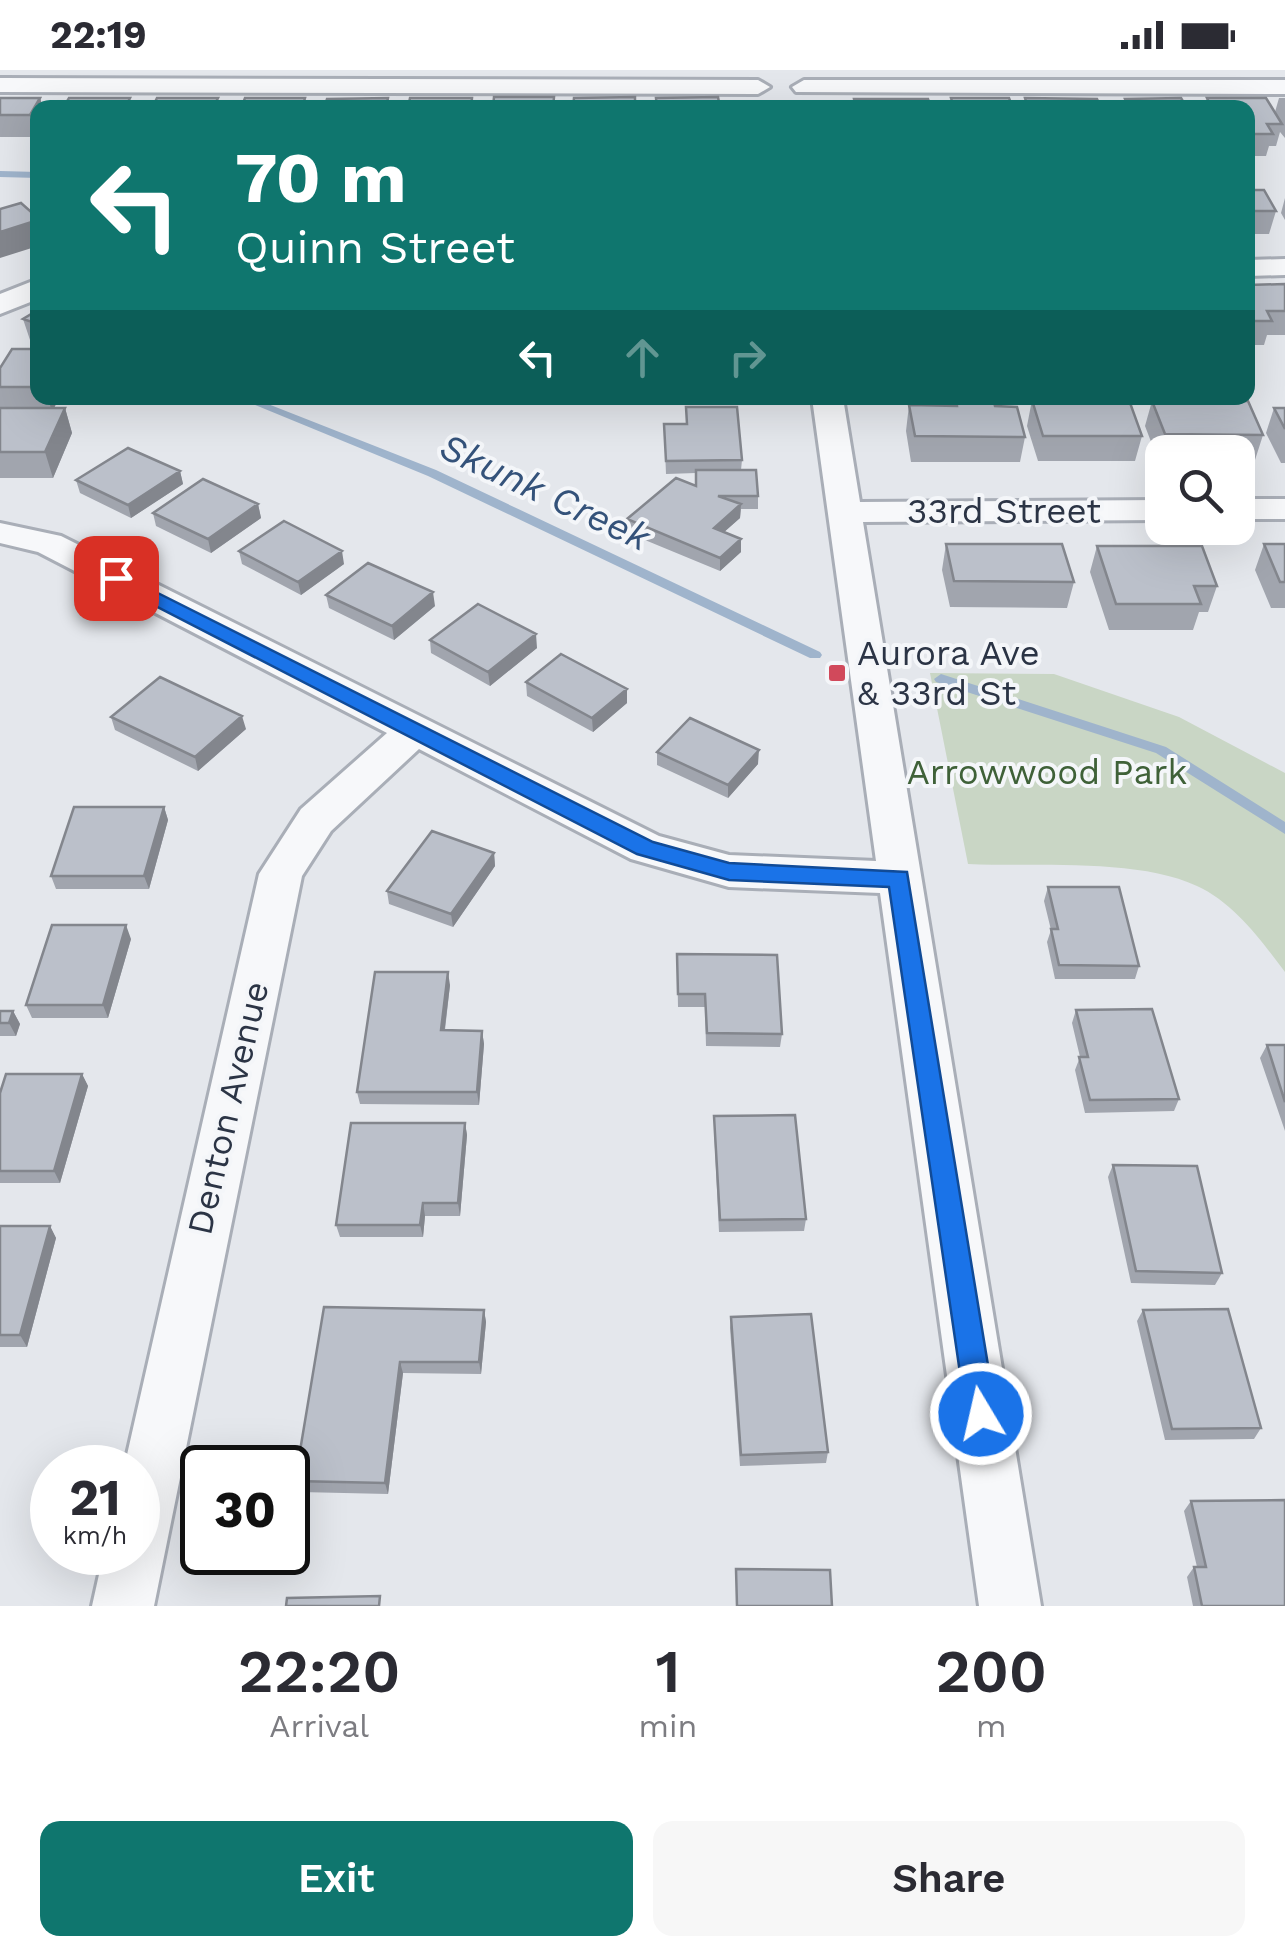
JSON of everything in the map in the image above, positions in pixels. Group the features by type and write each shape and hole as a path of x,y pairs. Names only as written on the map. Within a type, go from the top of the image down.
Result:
{"street":[{"path":"0,86 758,87 766,94 790,96 1285,87"},
{"path":"1255,268 1285,268"},
{"path":"828,405 1010,1606"},
{"path":"1255,510 1285,509"},
{"name":"33rd Street","path":"845,512 1145,510"},
{"path":"0,532 48,544 646,848 729,872 899,878"},
{"name":"Denton Avenue","path":"158,1445 281,874 316,820 416,729"},
{"path":"124,1606 130,1575"}],"green space":[{"name":"Arrowwood Park","path":"930,673 1054,674 1179,717 1285,773 1285,972 1246,923 1223,902 1173,877 1085,866 968,864"}],"building":[{"path":"494,97 554,97 554,100 494,100"},
{"path":"635,97 635,100 574,100"},
{"path":"718,97 719,100 656,100"},
{"path":"0,98 40,98 30,100 30,115 0,115"},
{"path":"69,98 130,98 129,100"},
{"path":"157,98 218,98 217,100"},
{"path":"245,98 305,98 304,100"},
{"path":"388,98 388,100 327,99"},
{"path":"410,98 472,98 472,100"},
{"path":"951,98 1010,100 952,100"},
{"path":"1025,98 1097,100 1026,100"},
{"path":"1181,98 1182,100 1125,100"},
{"path":"1266,98 1282,124 1267,124 1273,134 1255,134 1255,100 1208,100"},
{"path":"854,99 928,100 854,100"},
{"path":"1255,190 1264,190 1276,211 1255,211"},
{"path":"21,203 30,211 30,223 0,232 0,209"},
{"path":"1285,284 1285,311 1267,311 1272,321 1255,321 1255,285"},
{"path":"12,349 30,349 30,387 0,387 0,368"},
{"path":"909,405 1017,407 1025,437 915,436"},
{"path":"1034,405 1131,405 1142,436 1043,436"},
{"path":"1154,405 1250,405 1263,435 1165,434"},
{"path":"686,407 737,407 742,460 666,461 664,424 687,424"},
{"path":"0,408 65,408 45,452 0,452"},
{"path":"1274,408 1285,408 1285,429"},
{"path":"128,448 180,471 128,505 76,480"},
{"path":"696,470 756,470 758,496 718,496 741,504 714,528 741,539 720,558 627,519 676,478 696,486"},
{"path":"203,479 258,504 208,539 153,513"},
{"path":"284,521 342,551 298,582 239,551"},
{"path":"946,544 1062,544 1074,582 954,581"},
{"path":"1264,544 1285,544 1285,582 1280,582"},
{"path":"1097,546 1202,546 1217,586 1194,586 1201,604 1116,604"},
{"path":"368,563 433,592 392,626 326,595"},
{"path":"478,604 536,634 488,672 430,640"},
{"path":"561,654 627,689 592,718 526,682"},
{"path":"160,677 242,716 195,757 111,717"},
{"path":"690,718 759,750 728,785 657,752"},
{"path":"74,807 164,807 144,876 51,876"},
{"path":"432,831 494,853 451,914 387,891"},
{"path":"1048,887 1119,887 1139,966 1059,965 1051,929 1058,929"},
{"path":"52,925 126,925 103,1005 26,1005"},
{"path":"677,954 777,955 782,1034 707,1033 705,994 678,994"},
{"path":"375,972 448,972 441,1030 482,1031 477,1092 357,1092"},
{"path":"1152,1009 1179,1099 1090,1100 1079,1057 1088,1057 1076,1010"},
{"path":"0,1011 13,1011 9,1023 0,1023"},
{"path":"1267,1045 1285,1045 1285,1102"},
{"path":"6,1074 82,1074 54,1171 0,1171 0,1093"},
{"path":"795,1115 806,1219 720,1220 714,1116"},
{"path":"351,1123 465,1123 458,1203 423,1203 420,1225 336,1225"},
{"path":"1113,1165 1197,1166 1222,1273 1136,1271"},
{"path":"0,1226 50,1226 20,1335 0,1335"},
{"path":"324,1307 484,1310 479,1362 400,1362 385,1483 310,1481 310,1445 301,1445"},
{"path":"1228,1309 1261,1428 1172,1429 1143,1310"},
{"path":"811,1314 828,1452 741,1455 731,1317"},
{"path":"1285,1500 1285,1606 1202,1606 1194,1567 1206,1567 1191,1501"},
{"path":"736,1569 830,1570 832,1606 737,1606"},
{"path":"380,1596 379,1606 286,1606 287,1598"}],"waterway":[{"name":"Skunk Creek","path":"0,174 30,175"},
{"name":"Skunk Creek","path":"262,405 432,473 815,655"},
{"name":"Skunk Creek","path":"941,679 1161,750 1285,829"}],"place":[{"name":"Aurora Ave & 33rd St","path":"837,673"}],"route":[{"path":"116,578 646,848 729,872 899,878 981,1414"}]}
